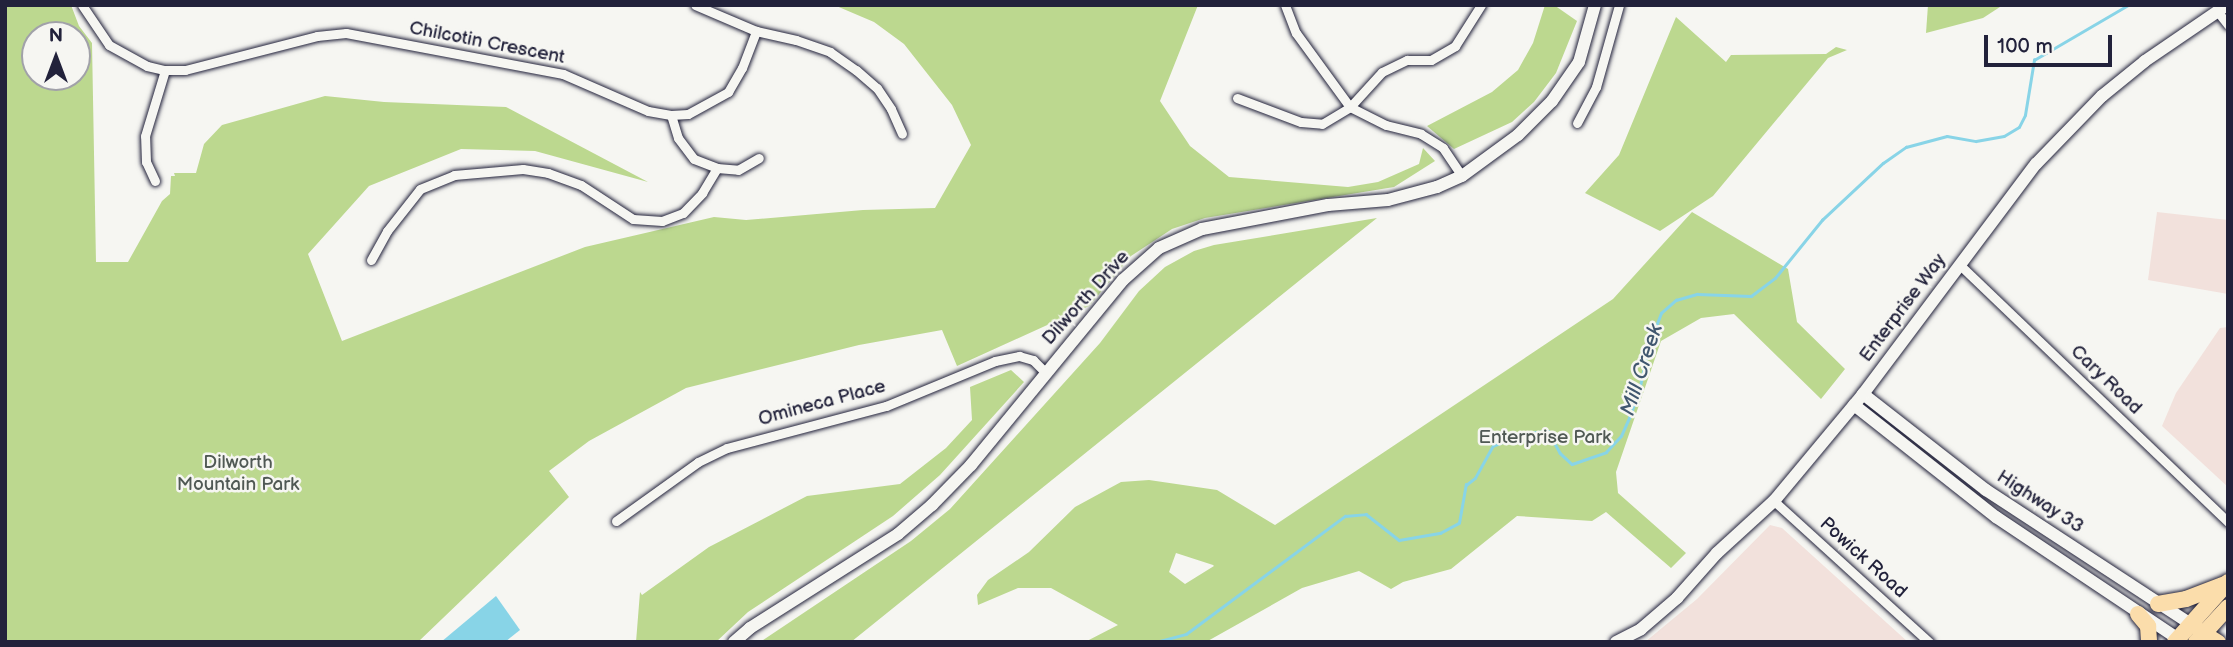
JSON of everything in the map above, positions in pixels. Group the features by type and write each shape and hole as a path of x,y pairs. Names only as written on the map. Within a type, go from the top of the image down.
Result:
{"highway":[{"path":"2158,604 2186,599 2227,582"},
{"path":"2197,633 2227,582"},
{"path":"2178,641 2197,633 2228,607"},
{"path":"2138,614 2148,626 2149,642"}],"main road":[{"path":"2197,633 2219,642"}],"street":[{"name":"Chilcotin Crescent","path":"82,5 109,45 147,66 165,71 185,71 317,36 346,33 563,74 648,111 671,115"},
{"path":"695,5 756,31 796,40 830,52 877,88 891,108 902,134"},
{"path":"1285,5 1296,33 1350,107 1386,125 1421,134 1443,148 1462,176"},
{"path":"1237,98 1301,122 1322,124 1350,107 1382,72 1407,60 1431,60 1455,46 1481,5"},
{"name":"Dilworth Drive","path":"734,642 750,628 898,534 932,505 971,465 1123,280 1159,248 1202,229 1328,205 1388,200 1437,187 1462,176 1518,135 1552,101 1578,62 1595,5"},
{"path":"1577,123 1596,87 1619,5"},
{"path":"2223,8 2228,25"},
{"name":"Enterprise Way","path":"1616,642 1641,629 1677,598 1717,553 1774,500 1863,394 2036,164 2102,96 2145,61 2223,8"},
{"path":"756,31 743,68 728,92 688,114 671,115 678,138 694,159 717,168 738,170 759,158"},
{"path":"155,181 146,162 145,136 165,71"},
{"path":"370,260 387,231 420,189 454,175 523,169 548,173 581,185 633,219 662,221 683,213 702,193 717,168"},
{"name":"Cary Road","path":"1959,264 2228,522"},
{"name":"Omineca Place","path":"616,521 698,462 727,448 886,406 995,361 1019,356 1033,360 1046,373"},
{"name":"Highway 33","path":"1863,394 1986,490 2158,604 2197,633"},
{"name":"Highway 33","path":"1854,405 1996,517 2178,641"},
{"name":"Powick Road","path":"1774,500 1929,642"}],"shaded area":[{"path":"2157,212 2228,220 2228,294 2148,280"},
{"path":"2228,327 2228,487 2162,426 2176,393 2220,328"},
{"path":"1770,525 1782,528 1908,642 1645,642 1697,599"}],"green space":[{"name":"Dilworth Mountain Park","path":"5,5 71,5 77,21 21,21 21,91 91,91 92,43 96,262 128,262 162,201 170,194 171,176 175,176 174,173 196,173 204,144 222,125 325,96 384,102 506,107 648,182 535,151 461,149 369,186 308,254 342,341 585,247 714,217 746,220 863,210 935,208 971,145 952,105 904,44 874,22 834,5 1198,5 1160,101 1190,146 1229,177 1348,187 1378,182 1419,164 1423,148 1435,161 1394,187 1205,218 1172,229 1131,256 1089,306 957,366 942,330 859,345 686,388 589,441 549,471 569,497 418,642 5,642"},
{"path":"1545,5 1554,5 1577,21 1556,73 1534,102 1512,122 1454,149 1427,126 1492,92 1518,70 1533,43"},
{"path":"1928,5 2003,5 1983,18 1926,33"},
{"path":"1676,17 1726,62 1731,55 1826,54 1836,47 1847,50 1828,58 1713,196 1660,231 1585,193 1619,155"},
{"name":"Enterprise Park","path":"1692,212 1788,269 1797,322 1845,369 1821,399 1734,314 1701,318 1661,341 1616,472 1618,493 1686,553 1671,568 1606,512 1592,521 1517,516 1451,569 1403,582 1391,589 1359,571 1302,588 1206,642 1085,642 1118,625 1051,588 1018,588 978,605 977,595 988,580 1029,552 1075,507 1121,482 1149,480 1217,490 1275,525 1613,299","holes":["1176,553 1213,565 1185,584 1169,572"]},
{"path":"1377,218 851,642 760,642 911,541 950,509 1100,343 1139,291 1165,267 1194,251 1214,245"},
{"path":"1011,370 1024,382 940,475 893,516 748,612 716,642 636,642 640,592 642,595 709,547 807,496 900,484 946,448 972,420 970,387"}],"water":[{"path":"496,596 520,630 505,642 441,642"}],"waterway":[{"name":"Mill Creek","path":"1156,642 1186,634 1345,516 1366,514 1399,540 1440,533 1459,523 1466,485 1475,478 1493,446 1525,433 1548,431 1560,453 1572,464 1606,452 1621,436 1629,418 1639,391 1648,347 1661,313 1676,300 1697,294 1751,296 1775,278 1822,220 1883,163 1906,147 1947,136 1976,141 2004,136 2019,127 2025,115 2034,60 2128,5"}]}
